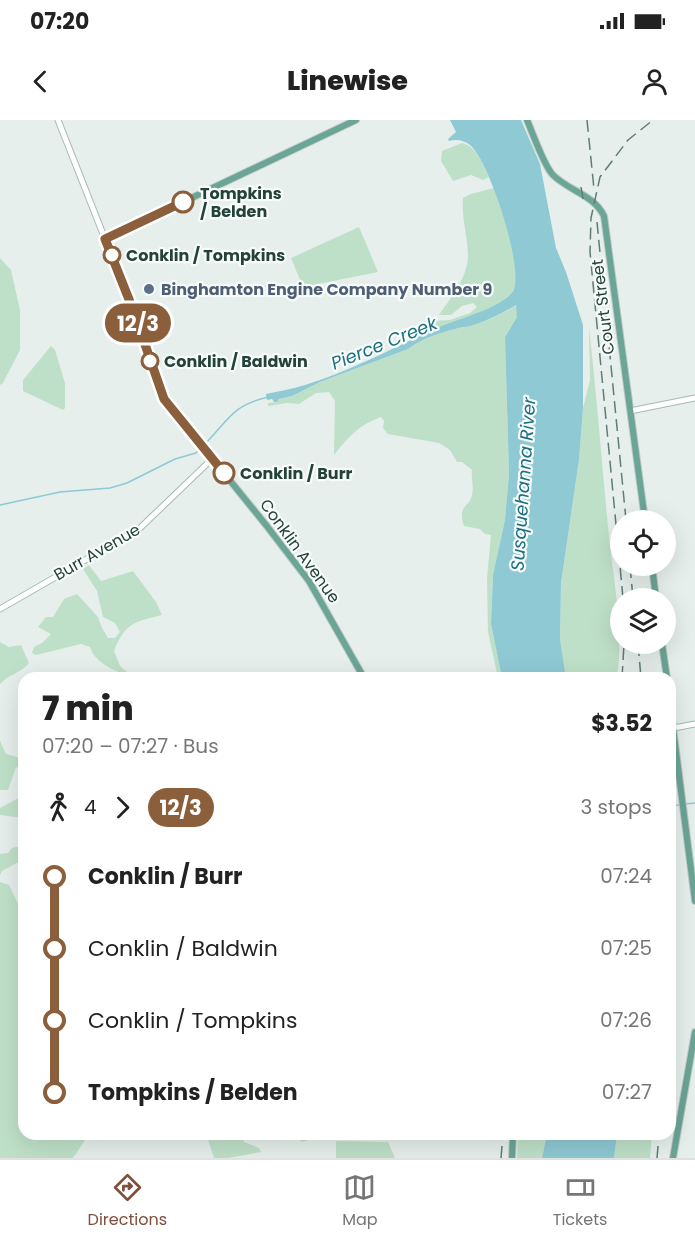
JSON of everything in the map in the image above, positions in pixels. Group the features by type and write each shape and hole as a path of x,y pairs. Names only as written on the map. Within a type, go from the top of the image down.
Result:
{"main road":[{"path":"105,239 357,120"},
{"name":"Court Street","path":"527,120 550,172 559,181 596,204 604,216 644,510"},
{"name":"Conklin Avenue","path":"105,239 162,393 309,581 361,672"},
{"path":"663,654 666,672"},
{"path":"676,742 695,901"},
{"path":"673,1158 695,1032"},
{"path":"512,1158 513,1140"}],"street":[{"name":"Conklin Avenue","path":"58,120 105,239"},
{"path":"630,411 695,398"},
{"name":"Burr Avenue","path":"0,609 139,529 212,459"},
{"path":"676,728 695,724"}],"green space":[{"path":"462,143 476,152 489,177 483,180 471,175 453,181 441,161 442,151"},
{"path":"494,188 514,256 516,271 512,292 484,311 420,334 419,329 431,321 450,320 470,313 477,307 473,303 462,306 451,315 439,315 458,287 467,264 468,249 463,198"},
{"path":"359,227 378,272 303,287 291,258"},
{"path":"0,258 11,270 20,310 20,350 0,385"},
{"path":"517,305 517,317 505,337 509,474 505,520 493,575 491,624 501,672 497,672 488,632 487,578 491,535 485,534 480,529 464,526 462,519 463,510 472,495 472,470 462,462 457,462 450,450 439,443 388,434 383,428 384,421 381,417 354,432 334,455 335,401 329,392 316,393 299,404 268,406 268,403 277,402 279,399 292,396 320,382 408,349 443,332 474,325"},
{"path":"589,327 610,545 610,576 614,576 616,588 610,588 610,654 619,654 618,672 565,672 560,639 561,583 579,460 583,408 590,380"},
{"path":"51,346 55,350 65,383 65,408 63,410 23,391 23,380"},
{"path":"89,565 101,581 133,571 156,602 162,615 137,622 122,635 114,651 120,666 127,672 119,672 108,667 97,658 90,647 81,644 36,655 32,653 34,647 51,634 38,627 46,617 53,617 64,599 77,594 98,617 108,638 115,638 120,632 115,623 103,617 97,591 83,569"},
{"path":"0,642 9,647 21,645 29,663 0,684"},
{"path":"0,741 6,754 18,757 18,768 16,767 8,790 0,790"},
{"path":"18,798 18,817 0,815 0,808"},
{"path":"18,846 18,862 2,871 0,875 0,854 8,853 12,848"},
{"path":"0,882 9,885 18,904 18,1140 85,1140 73,1158 0,1158"},
{"path":"208,1140 243,1140 259,1148 261,1152 228,1158 214,1158"},
{"path":"518,1140 546,1140 542,1158 517,1158"},
{"path":"616,1140 652,1140 650,1158 614,1158"},
{"path":"336,1141 388,1142 395,1158 336,1158"}],"water":[{"name":"Susquehanna River","path":"450,120 521,120 540,164 556,248 583,325 583,408 579,460 561,583 560,639 565,672 501,672 491,624 493,575 505,520 509,474 505,337 517,317 516,305 485,321 430,337 408,349 320,382 292,396 279,399 277,402 272,399 267,400 266,394 305,385 352,368 427,332 498,304 513,291 514,261 495,192 478,155 470,145 460,140 449,141 448,139 456,132"},
{"path":"546,1140 616,1140 614,1158 542,1158"}],"waterway":[{"name":"Pierce Creek","path":"204,445 238,410 268,397"},
{"name":"Pierce Creek","path":"0,505 60,492 110,488 127,483 175,459 196,453 201,448"},
{"path":"684,804 695,803"}],"railway":[{"path":"587,120 594,189"},
{"path":"622,588 590,252 591,218 600,177 628,140 653,120"},
{"path":"581,187 583,199"},
{"path":"597,222 625,510"},
{"path":"631,576 632,588"},
{"path":"622,672 623,654"},
{"path":"639,654 640,672"},
{"path":"501,1158 502,1140"},
{"path":"657,1158 658,1140"}],"bus line":[{"name":"12/3","path":"183,202 105,239 132,307 164,399 224,473"}],"place":[{"name":"Tompkins / Belden","path":"183,202"},
{"name":"Conklin / Tompkins","path":"112,255"},
{"name":"Binghamton Engine Company Number 9","path":"149,289"},
{"name":"Conklin / Baldwin","path":"150,361"},
{"name":"Conklin / Burr","path":"224,473"}]}
